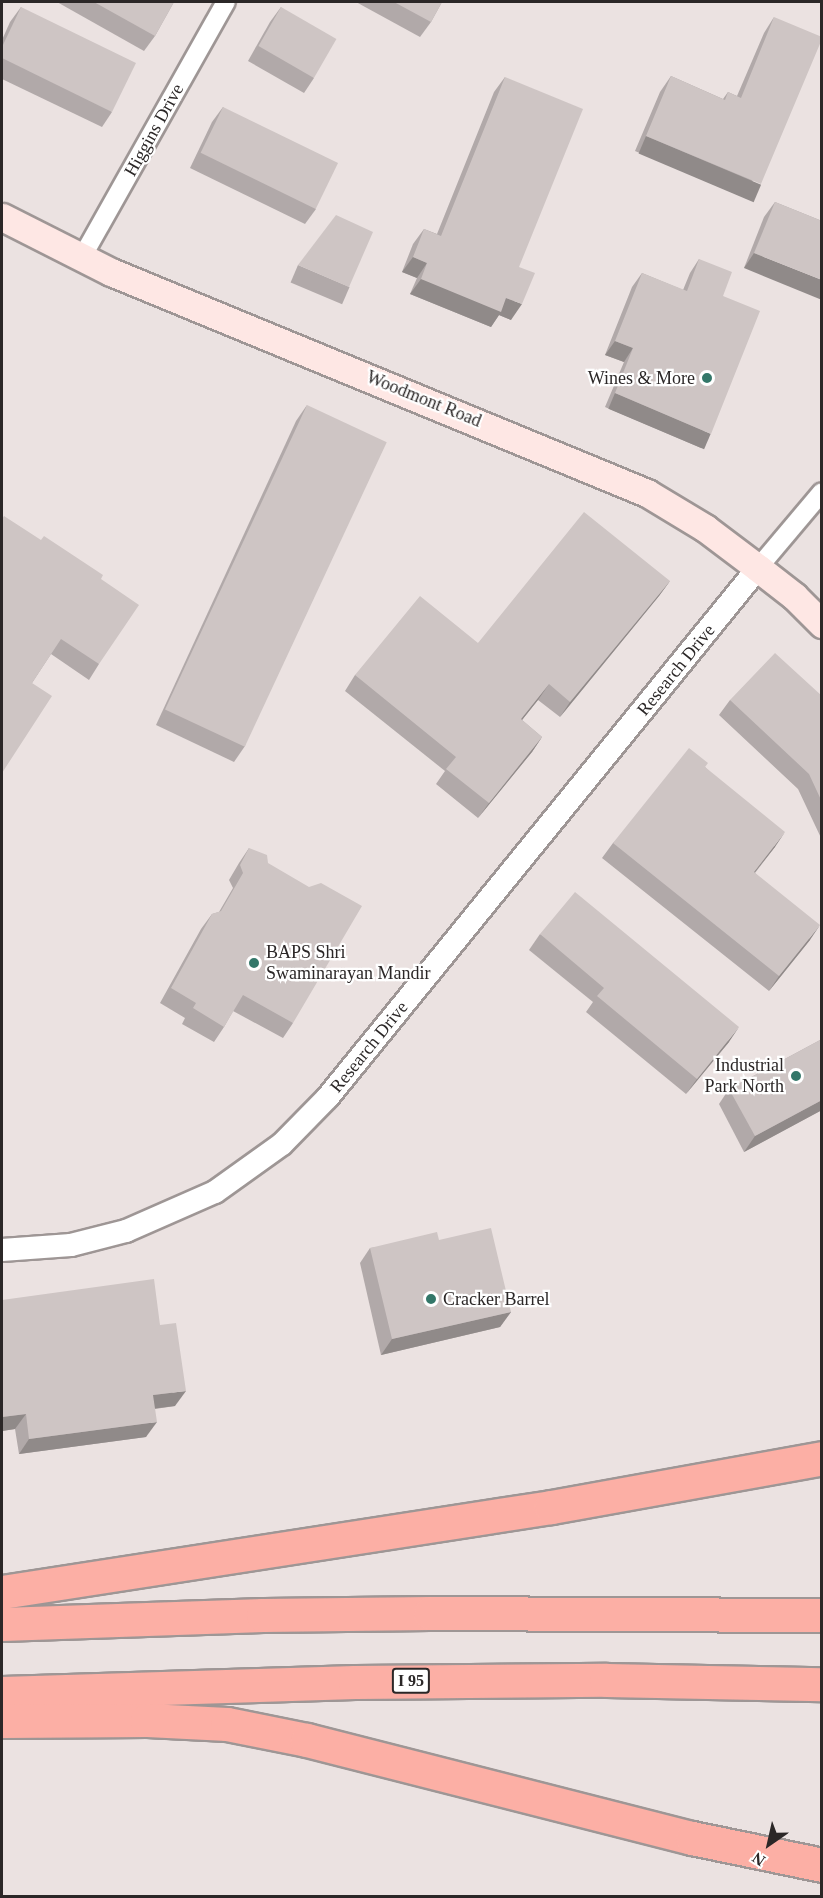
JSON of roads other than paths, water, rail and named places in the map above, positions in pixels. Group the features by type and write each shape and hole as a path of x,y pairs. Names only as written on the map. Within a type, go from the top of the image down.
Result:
{"highway":[{"path":"2,1592 540,1509 822,1458"},
{"path":"2,1624 371,1613 822,1615"},
{"name":"I 95","path":"2,1693 220,1685 440,1681 822,1684"},
{"path":"2,1721 147,1720 227,1724 307,1740 692,1838 822,1865"}],"main road":[{"name":"Woodmont Road","path":"2,217 81,259 647,493 705,528 794,596 822,624"}],"street":[{"name":"Higgins Drive","path":"81,259 226,2"},
{"path":"758,568 822,492"},
{"name":"Research Drive","path":"2,1250 71,1245 126,1232 215,1192 282,1144 328,1097 758,568"}],"place":[{"name":"Wines & More","path":"707,378"},
{"name":"BAPS Shri Swaminarayan Mandir","path":"254,963"},
{"name":"Industrial Park North","path":"796,1076"},
{"name":"Cracker Barrel","path":"431,1299"}]}
